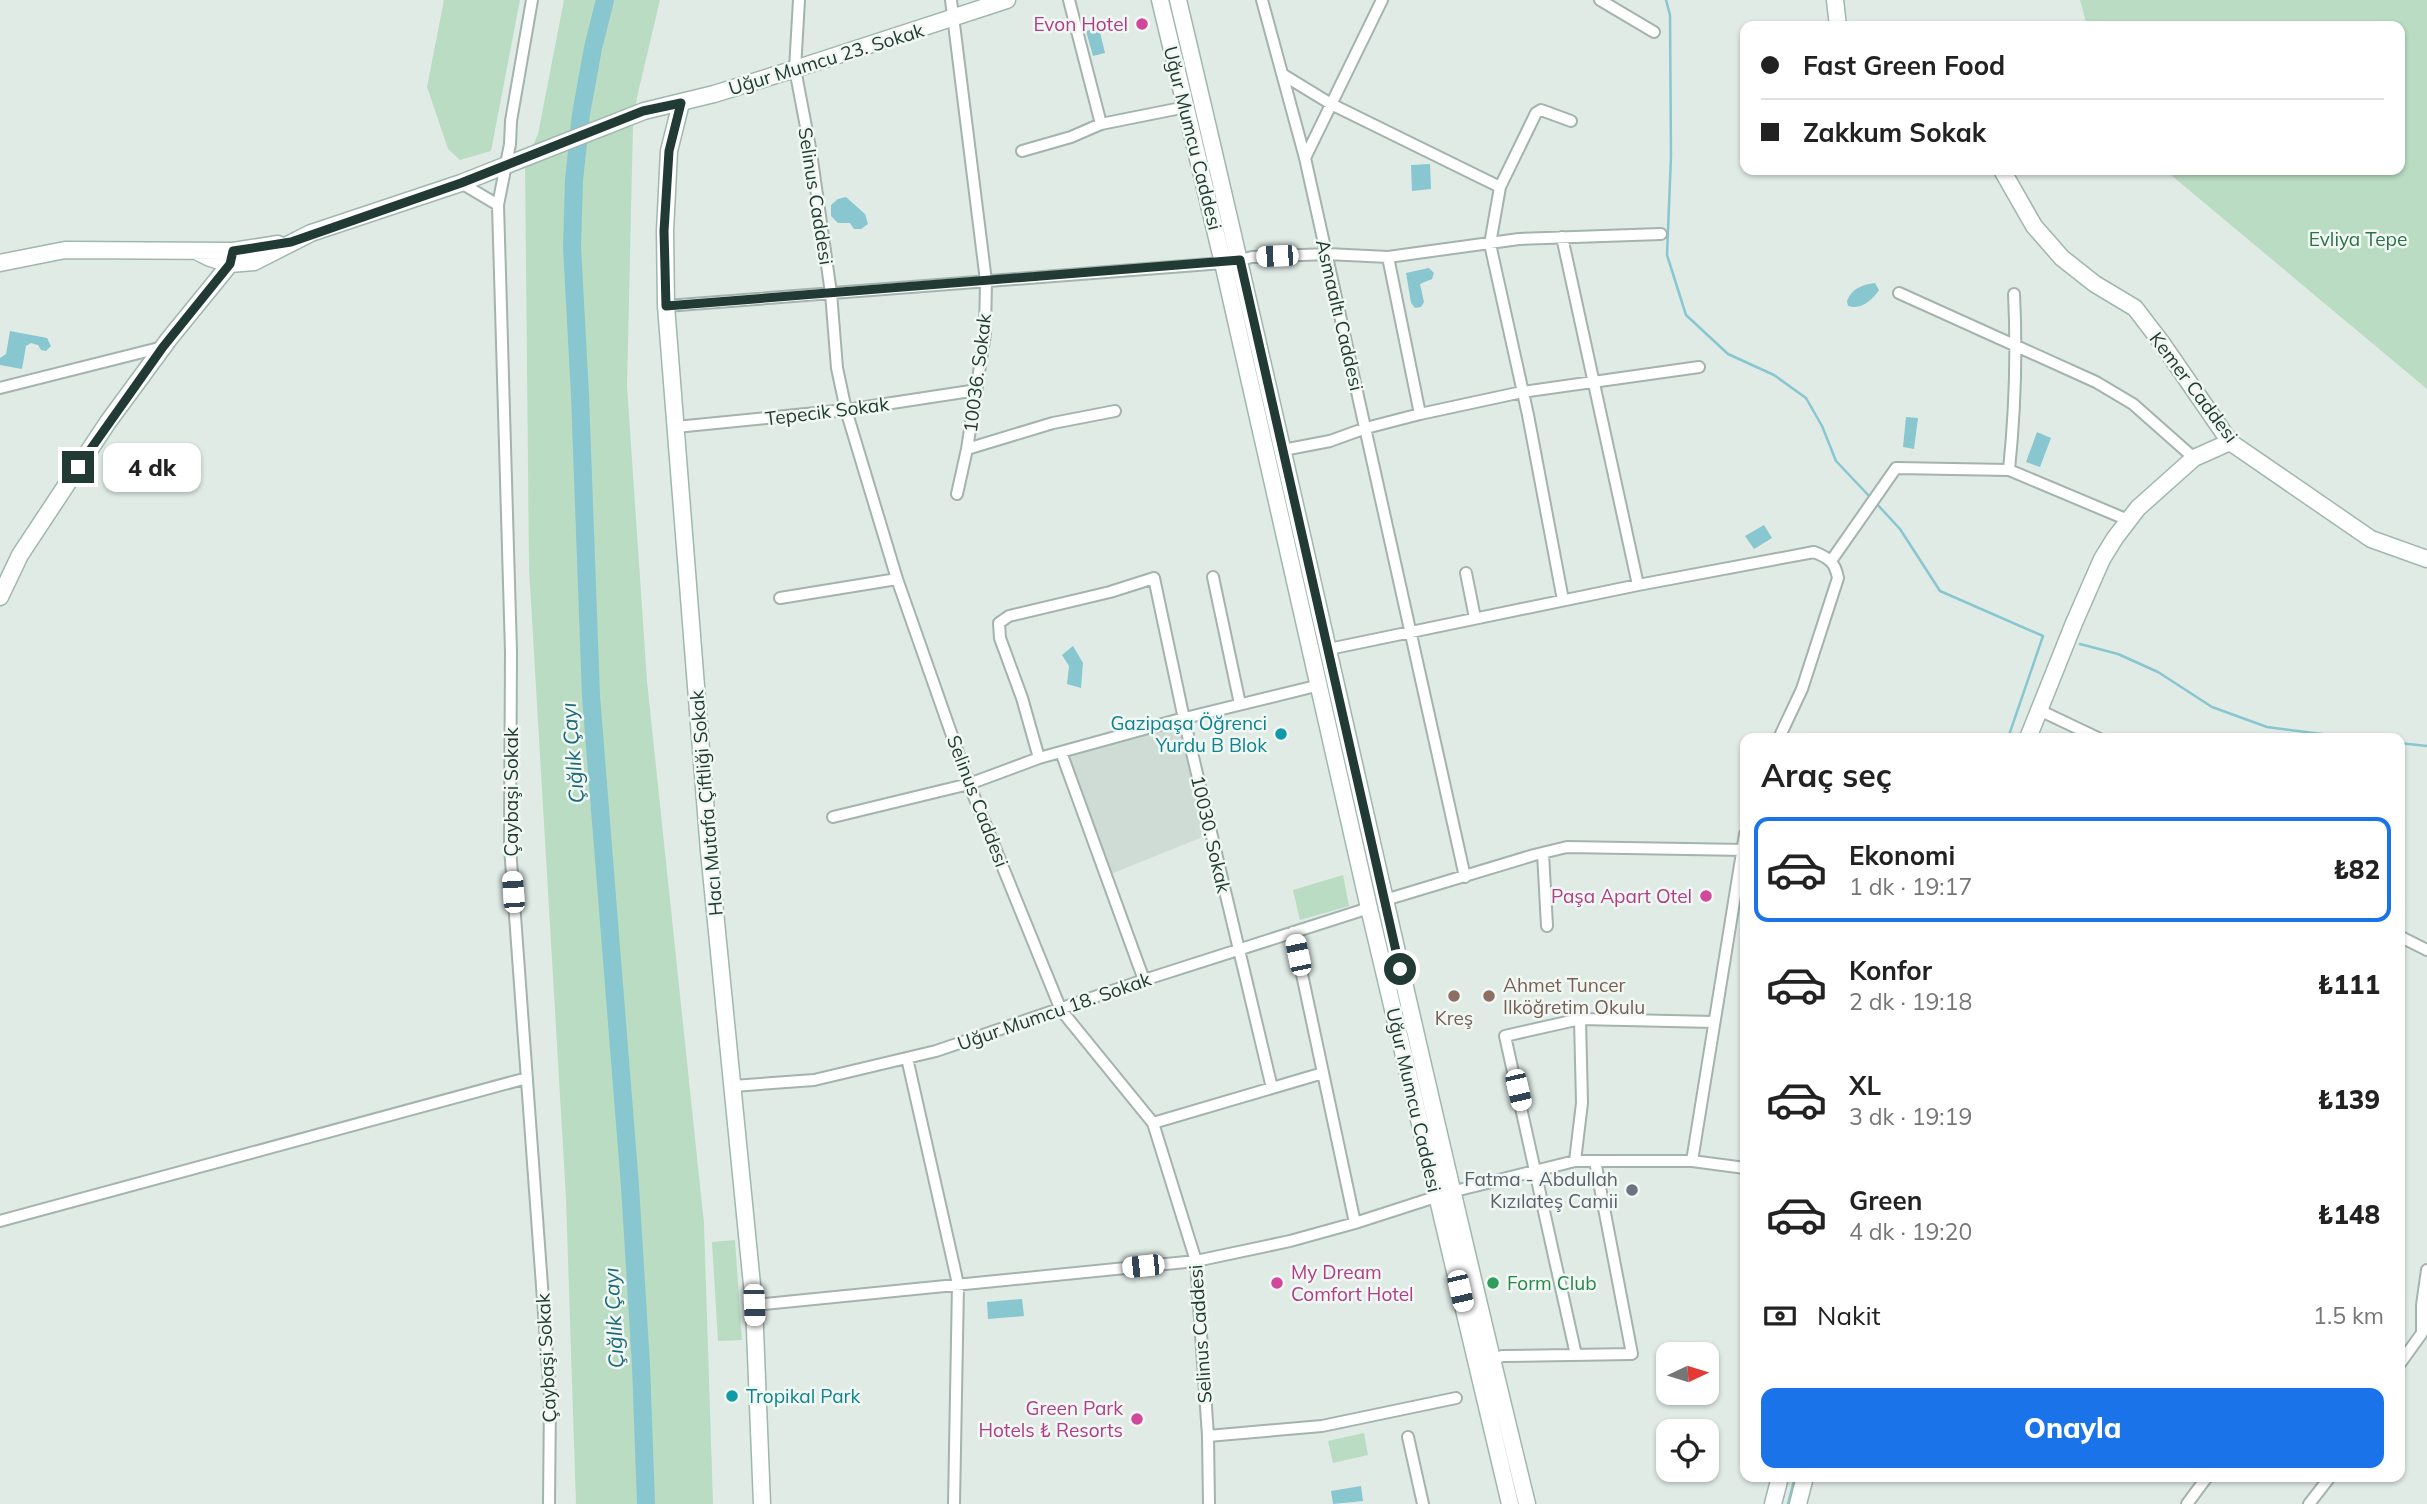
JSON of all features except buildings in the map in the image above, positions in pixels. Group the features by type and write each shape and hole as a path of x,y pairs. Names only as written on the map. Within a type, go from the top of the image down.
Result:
{"street":[{"name":"Çaybaşi Sokak","path":"532,0 498,205 511,652 510,847 550,1396 549,1504"},
{"name":"Selinus Caddesi","path":"799,0 795,69 811,153 831,293 837,368 846,410 897,579 970,784 1061,1010 1153,1123 1196,1261 1208,1436 1209,1504"},
{"name":"10036. Sokak","path":"951,0 986,281 985,334 967,449 1053,422 1115,411"},
{"name":"Uğur Mumcu 23. Sokak","path":"232,258 254,262 291,242 461,183 643,111 681,103 795,69 1007,0"},
{"path":"1069,0 1101,124"},
{"name":"Uğur Mumcu Caddesi","path":"1160,0 1185,107 1232,262 1283,450 1385,900 1510,1504"},
{"name":"Uğur Mumcu Caddesi","path":"1178,0 1369,908 1444,1194 1492,1361 1527,1504"},
{"name":"Asmaaltı Caddesi","path":"1262,0 1305,158 1465,877"},
{"path":"1305,158 1382,0"},
{"path":"1600,0 1654,32"},
{"path":"1835,0 1837,21"},
{"path":"1282,74 1331,104 1500,187"},
{"name":"Hacı Mutafa Çiftliği Sokak","path":"681,103 669,151 664,231 666,306 708,837 754,1305 762,1504"},
{"path":"1022,151 1071,137 1101,124 1185,107"},
{"path":"1563,600 1490,244 1500,187 1536,114 1541,110 1571,121"},
{"name":"Kemer Caddesi","path":"2005,175 2034,226 2062,258 2095,284 2135,308 2230,442 2371,539 2427,559"},
{"path":"461,183 498,205"},
{"path":"666,306 1232,262 1252,257 1326,254 1388,257 1519,239 1661,234"},
{"path":"1562,237 1638,585"},
{"path":"0,263 65,250 196,251 210,258 232,258"},
{"path":"1388,257 1420,414"},
{"path":"0,597 20,555 62,489 163,347 232,258"},
{"path":"1899,292 2096,382 2133,404 2193,458"},
{"path":"2009,470 2015,416 2017,347 2014,294"},
{"path":"0,388 163,347"},
{"path":"1283,450 1330,441 1366,428 1420,414 1522,392 1594,384 1699,367"},
{"name":"Tepecik Sokak","path":"676,427 846,410 978,390"},
{"path":"2030,733 2102,559 2129,520 2193,458 2230,442"},
{"path":"957,494 967,449"},
{"path":"1831,561 1896,468 2009,470 2129,520"},
{"path":"1329,649 1563,600 1814,552 1827,557 1835,565 1838,578 1802,690 1781,733"},
{"path":"1466,573 1475,618"},
{"path":"1213,577 1240,704"},
{"name":"10030. Sokak","path":"1039,758 998,632 999,623 1009,616 1110,592 1154,578 1184,719 1272,1088"},
{"path":"780,598 897,579"},
{"path":"833,817 970,784 1039,758 1320,685"},
{"path":"2039,710 2087,733"},
{"path":"1061,752 1144,980"},
{"path":"1385,900 1567,847 1740,850"},
{"path":"1543,853 1547,926"},
{"path":"1692,1161 1740,868"},
{"name":"Uğur Mumcu 18. Sokak","path":"733,1086 814,1080 936,1051 1144,980 1369,908"},
{"path":"1293,932 1355,1223"},
{"path":"2405,939 2427,950"},
{"path":"1576,1355 1506,1036 1580,1019 1714,1021"},
{"path":"1576,1161 1582,1103 1580,1019"},
{"path":"907,1058 958,1284 954,1504"},
{"path":"1153,1123 1323,1073"},
{"path":"0,1221 527,1078"},
{"path":"754,1305 1196,1261 1290,1241 1444,1194 1576,1161 1692,1161 1740,1167"},
{"path":"1492,1361 1502,1356 1632,1354 1595,1161"},
{"path":"2405,1357 2422,1333 2422,1305 2427,1270"},
{"path":"1208,1436 1322,1426 1456,1398"},
{"path":"1408,1437 1423,1504"},
{"path":"1773,1504 1779,1482"},
{"path":"1798,1504 1804,1482"},
{"path":"2187,1504 2203,1482"},
{"path":"2309,1504 2326,1482"}],"shaded area":[{"path":"1180,726 1205,836 1106,876 1063,758"}],"green space":[{"path":"444,0 520,0 491,151 460,160 448,149 427,87"},
{"path":"564,0 660,0 633,125 627,386 647,681 704,1224 713,1504 576,1504 566,1198 529,568 525,164 538,134"},
{"name":"Evliya Tepe","path":"2080,0 2427,0 2427,389 2171,175 2405,175 2405,21 2086,21"},
{"path":"1343,875 1349,906 1300,920 1293,890"},
{"path":"735,1240 742,1340 718,1341 712,1242"},
{"path":"1364,1433 1368,1455 1333,1463 1328,1441"}],"water":[{"path":"1099,28 1105,53 1093,56 1086,31"},
{"path":"1430,164 1431,189 1412,191 1411,165"},
{"path":"846,197 865,214 868,224 861,229 854,229 850,223 838,223 831,216 831,205"},
{"path":"1429,268 1434,273 1432,279 1420,284 1424,302 1421,307 1415,308 1411,303 1406,273"},
{"path":"1875,283 1879,290 1870,301 1858,307 1848,306 1847,301 1855,290"},
{"path":"10,331 47,338 51,346 46,351 31,343 26,346 22,369 0,365 0,358 6,354"},
{"path":"1906,417 1918,418 1914,449 1903,447"},
{"path":"2037,432 2051,438 2040,467 2026,462"},
{"path":"1764,525 1772,538 1754,549 1745,536"},
{"path":"1073,646 1083,663 1081,688 1067,684 1069,666 1062,655"},
{"path":"1022,1299 1024,1316 988,1319 987,1302"},
{"path":"1361,1486 1363,1501 1333,1504 1331,1491"}],"waterway":[{"name":"Çığlık Çayı","path":"605,0 581,114 574,180 572,247 591,696 630,1186 646,1504"},
{"path":"1666,0 1670,15 1671,156 1667,255 1686,315 1728,354 1774,375 1806,398 1822,426 1836,461 1871,498"},
{"path":"1876,503 1900,529 1940,591 2043,636 2010,733"},
{"path":"2080,644 2118,654 2158,672 2212,707 2267,727 2314,733"},
{"path":"2405,744 2427,746"},
{"path":"1788,1504 1794,1482"}],"place":[{"name":"Evon Hotel","path":"1142,24"},
{"name":"Gazipaşa Öğrenci Yurdu B Blok","path":"1281,734"},
{"name":"Paşa Apart Otel","path":"1706,896"},
{"name":"Kreş","path":"1454,996"},
{"name":"Ahmet Tuncer Ilköğretim Okulu","path":"1489,996"},
{"name":"Fatma - Abdullah Kızılateş Camii","path":"1632,1190"},
{"name":"My Dream Comfort Hotel","path":"1277,1283"},
{"name":"Form Club","path":"1493,1283"},
{"name":"Tropikal Park","path":"732,1396"},
{"name":"Green Park Hotels ₺ Resorts","path":"1137,1419"}],"route":[{"path":"78,467 163,347 230,264 233,251 291,242 310,233 461,183 643,111 681,103 669,151 664,231 666,306 1240,260 1400,969"}]}
